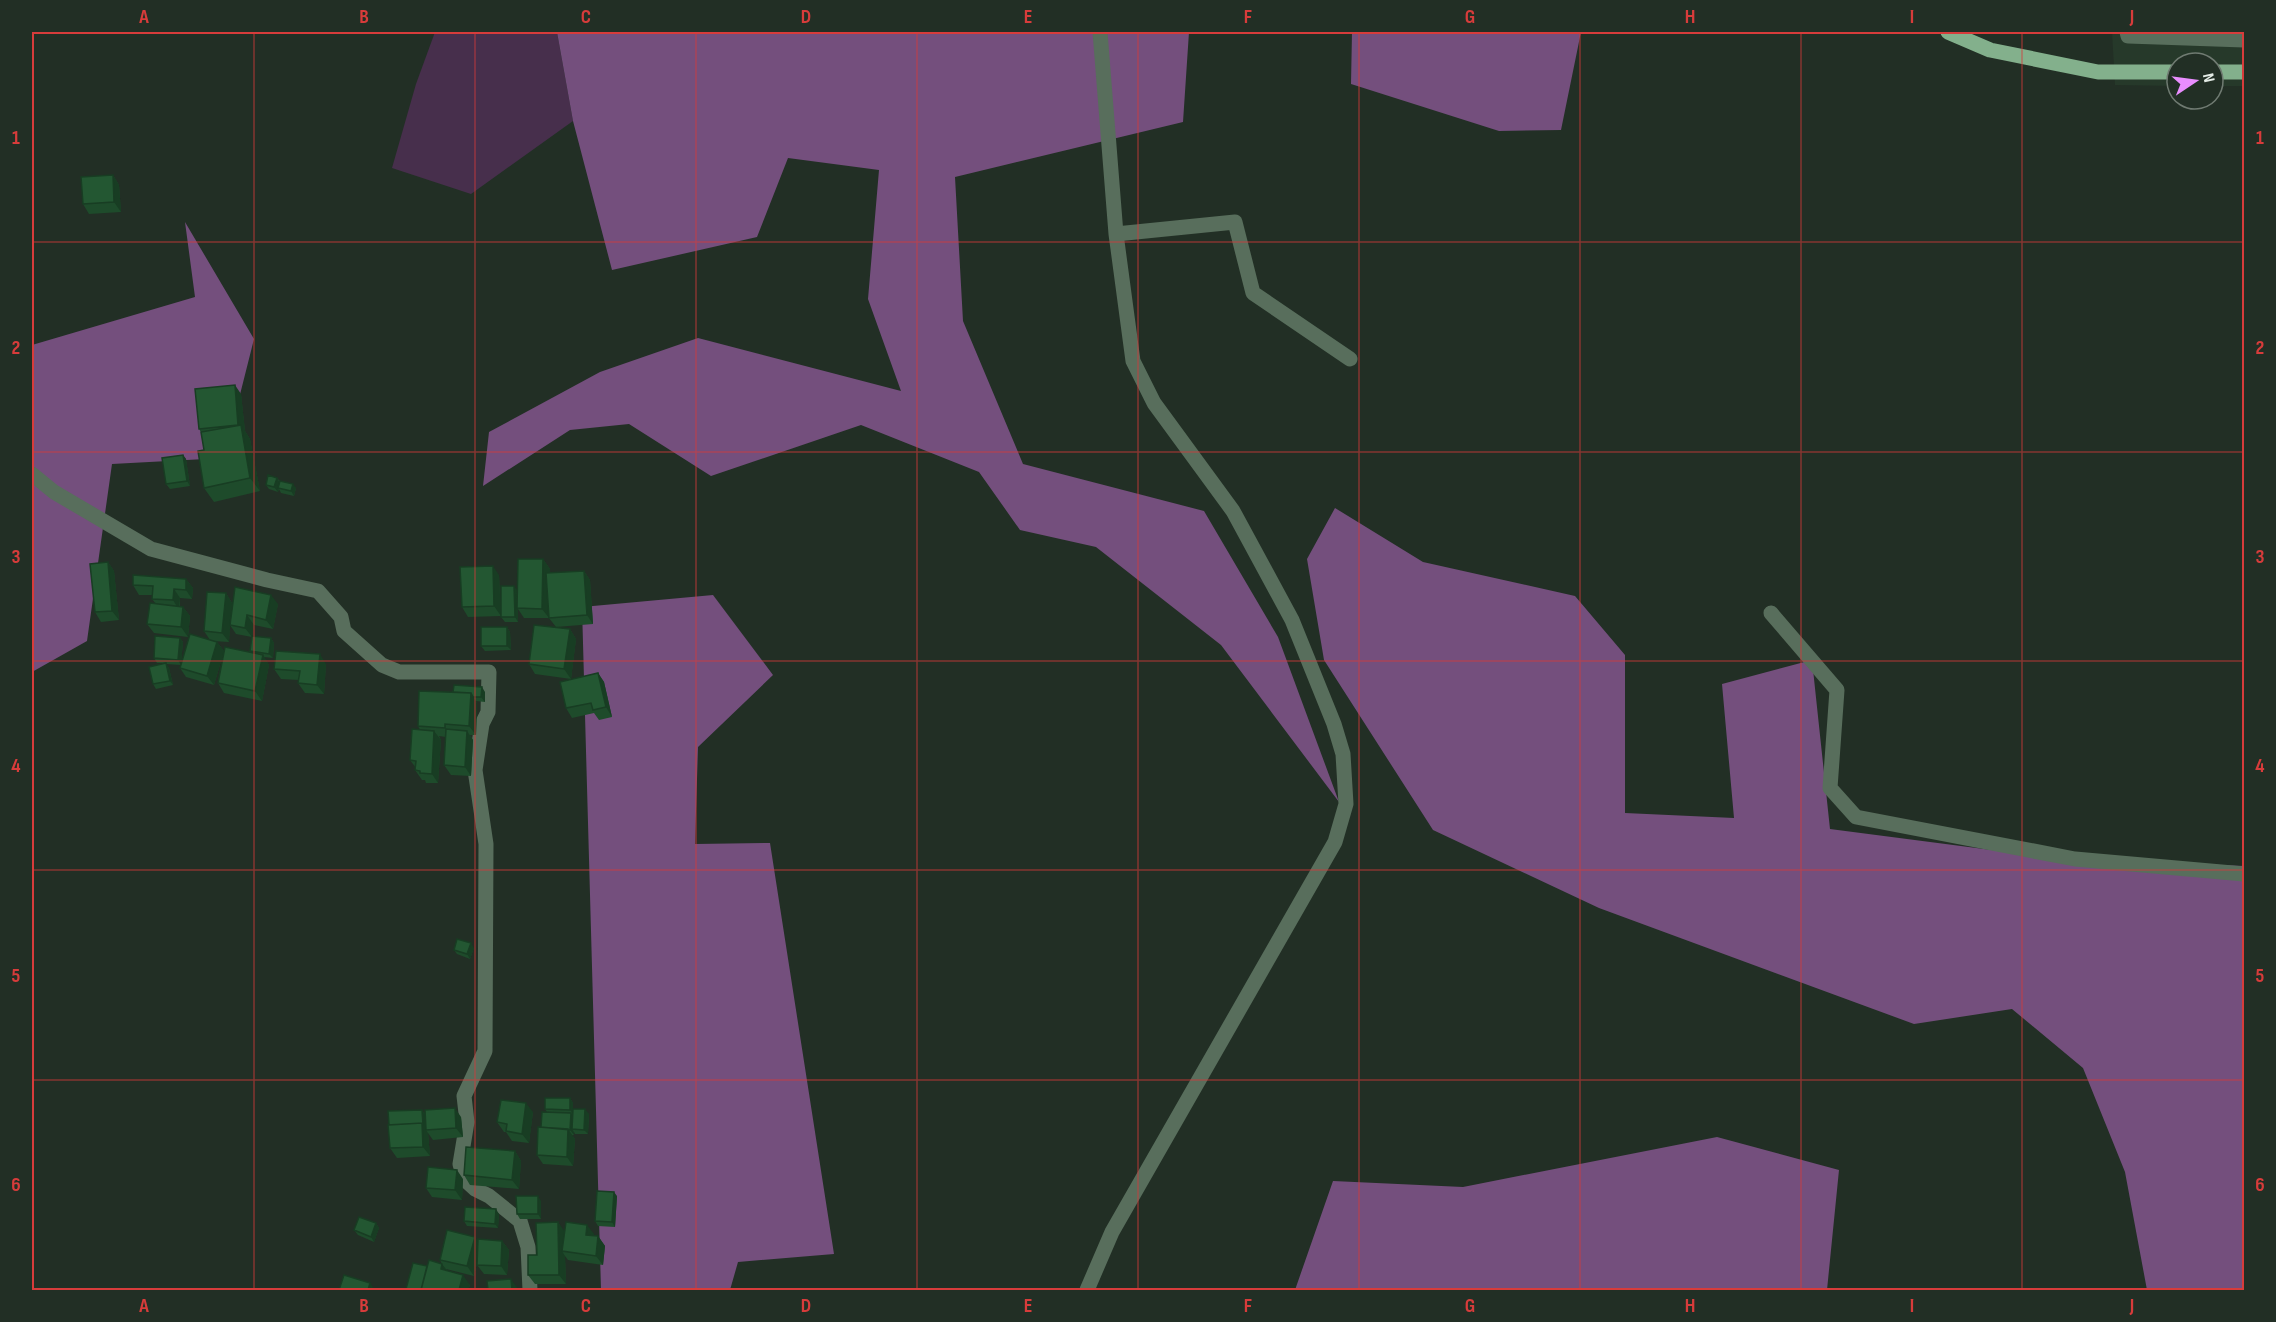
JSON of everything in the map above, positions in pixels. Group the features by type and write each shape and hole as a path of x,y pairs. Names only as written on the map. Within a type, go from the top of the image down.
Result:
{"main road":[{"path":"1948,32 1990,50 2098,72 2165,72"},
{"path":"2225,72 2244,72"}],"street":[{"path":"1087,1290 1112,1232 1335,842 1346,804 1343,754 1292,620 1233,511 1154,403 1133,361 1116,234 1100,32"},
{"path":"2127,32 2128,36 2239,37"},
{"path":"1116,234 1235,222 1253,293 1350,359"},
{"path":"32,474 54,492 151,549 318,591 341,617 344,631 382,665 399,672 489,672 488,712 482,724 475,770 486,844 485,1051 464,1096 467,1122 460,1164 464,1179 520,1221 528,1247 530,1290"},
{"path":"1771,613 1837,690 1830,788 1856,817 2075,859 2244,874"}],"shaded area":[{"path":"435,32 557,32 573,121 471,194 392,168 416,84"},
{"path":"557,32 1189,32 1183,122 955,177 963,321 1023,464 1204,511 1278,637 1339,802 1221,645 1096,547 1020,530 979,472 861,425 711,476 629,424 570,430 483,486 489,432 600,372 698,338 901,391 868,299 879,170 788,158 757,237 612,270 573,121"},
{"path":"1352,32 1581,32 1561,130 1499,131 1351,84"},
{"path":"2112,32 2244,32 2244,86 2225,86 2225,51 2165,51 2165,86 2115,85"},
{"path":"185,222 254,339 224,458 112,464 87,641 32,672 32,345 195,297"},
{"path":"1335,508 1423,562 1575,596 1625,655 1625,813 1734,818 1722,684 1812,660 1830,829 2054,858 2244,866 2244,1290 2147,1290 2125,1172 2083,1068 2012,1009 1914,1024 1599,908 1433,830 1324,660 1307,559"},
{"path":"713,595 773,675 698,747 695,844 770,843 834,1254 738,1262 730,1290 601,1290 582,607"},
{"path":"1717,1137 1839,1170 1827,1290 1295,1290 1333,1181 1463,1187"}],"building":[{"path":"113,175 114,202 83,204 81,177"},
{"path":"235,385 238,425 199,429 195,389"},
{"path":"241,425 250,478 204,488 198,451 204,450 201,432"},
{"path":"183,455 187,481 166,484 162,458"},
{"path":"268,475 277,478 274,487 266,485"},
{"path":"280,481 293,484 291,491 278,488"},
{"path":"518,559 543,559 542,609 517,608"},
{"path":"108,562 112,611 95,612 90,564"},
{"path":"493,566 494,606 462,607 460,567"},
{"path":"584,571 587,615 549,618 546,573"},
{"path":"133,575 186,579 186,590 174,589 173,600 152,599 153,586 133,585"},
{"path":"501,586 514,586 515,617 501,617"},
{"path":"235,587 271,595 266,620 247,615 245,628 230,625"},
{"path":"207,592 226,593 222,633 204,631"},
{"path":"150,603 183,607 181,627 147,624"},
{"path":"534,625 570,629 564,669 529,664"},
{"path":"481,627 507,627 507,646 481,646"},
{"path":"190,634 217,642 207,676 180,668"},
{"path":"155,636 180,638 178,660 154,658"},
{"path":"252,636 271,638 269,654 250,651"},
{"path":"225,647 263,655 255,691 218,683"},
{"path":"276,651 320,654 317,685 298,683 300,671 274,669"},
{"path":"166,663 170,681 153,684 149,667"},
{"path":"598,673 606,707 593,710 591,703 566,708 560,682"},
{"path":"454,685 482,687 481,697 473,697 471,693 453,692"},
{"path":"419,691 471,693 469,726 445,724 445,728 418,726"},
{"path":"412,729 434,731 432,774 415,770 416,761 410,760"},
{"path":"446,729 467,731 465,767 444,765"},
{"path":"457,939 471,943 467,954 454,950"},
{"path":"545,1098 570,1098 570,1110 545,1109"},
{"path":"501,1100 526,1103 522,1134 506,1131 507,1124 497,1122"},
{"path":"455,1108 456,1128 426,1130 425,1110"},
{"path":"573,1109 585,1109 584,1130 572,1129"},
{"path":"422,1110 423,1125 422,1123 389,1125 388,1111"},
{"path":"542,1112 571,1113 570,1130 541,1127"},
{"path":"422,1123 423,1147 390,1148 388,1125"},
{"path":"538,1127 568,1129 567,1157 537,1155"},
{"path":"466,1147 515,1151 512,1180 464,1175"},
{"path":"428,1167 457,1170 455,1190 426,1188"},
{"path":"597,1191 614,1192 612,1222 595,1221"},
{"path":"516,1196 538,1196 538,1214 517,1214"},
{"path":"465,1207 496,1209 495,1224 464,1221"},
{"path":"359,1217 376,1223 371,1237 354,1230"},
{"path":"558,1222 559,1275 528,1275 528,1255 537,1255 536,1223"},
{"path":"566,1222 587,1225 586,1235 598,1236 596,1256 562,1251"},
{"path":"447,1230 475,1237 467,1266 440,1260"},
{"path":"478,1239 502,1241 501,1266 477,1265"},
{"path":"429,1260 442,1264 441,1269 463,1275 459,1290 421,1290"},
{"path":"413,1263 427,1266 421,1290 406,1289"},
{"path":"344,1275 370,1283 368,1290 339,1290"},
{"path":"511,1279 512,1290 488,1290 487,1281"}]}
